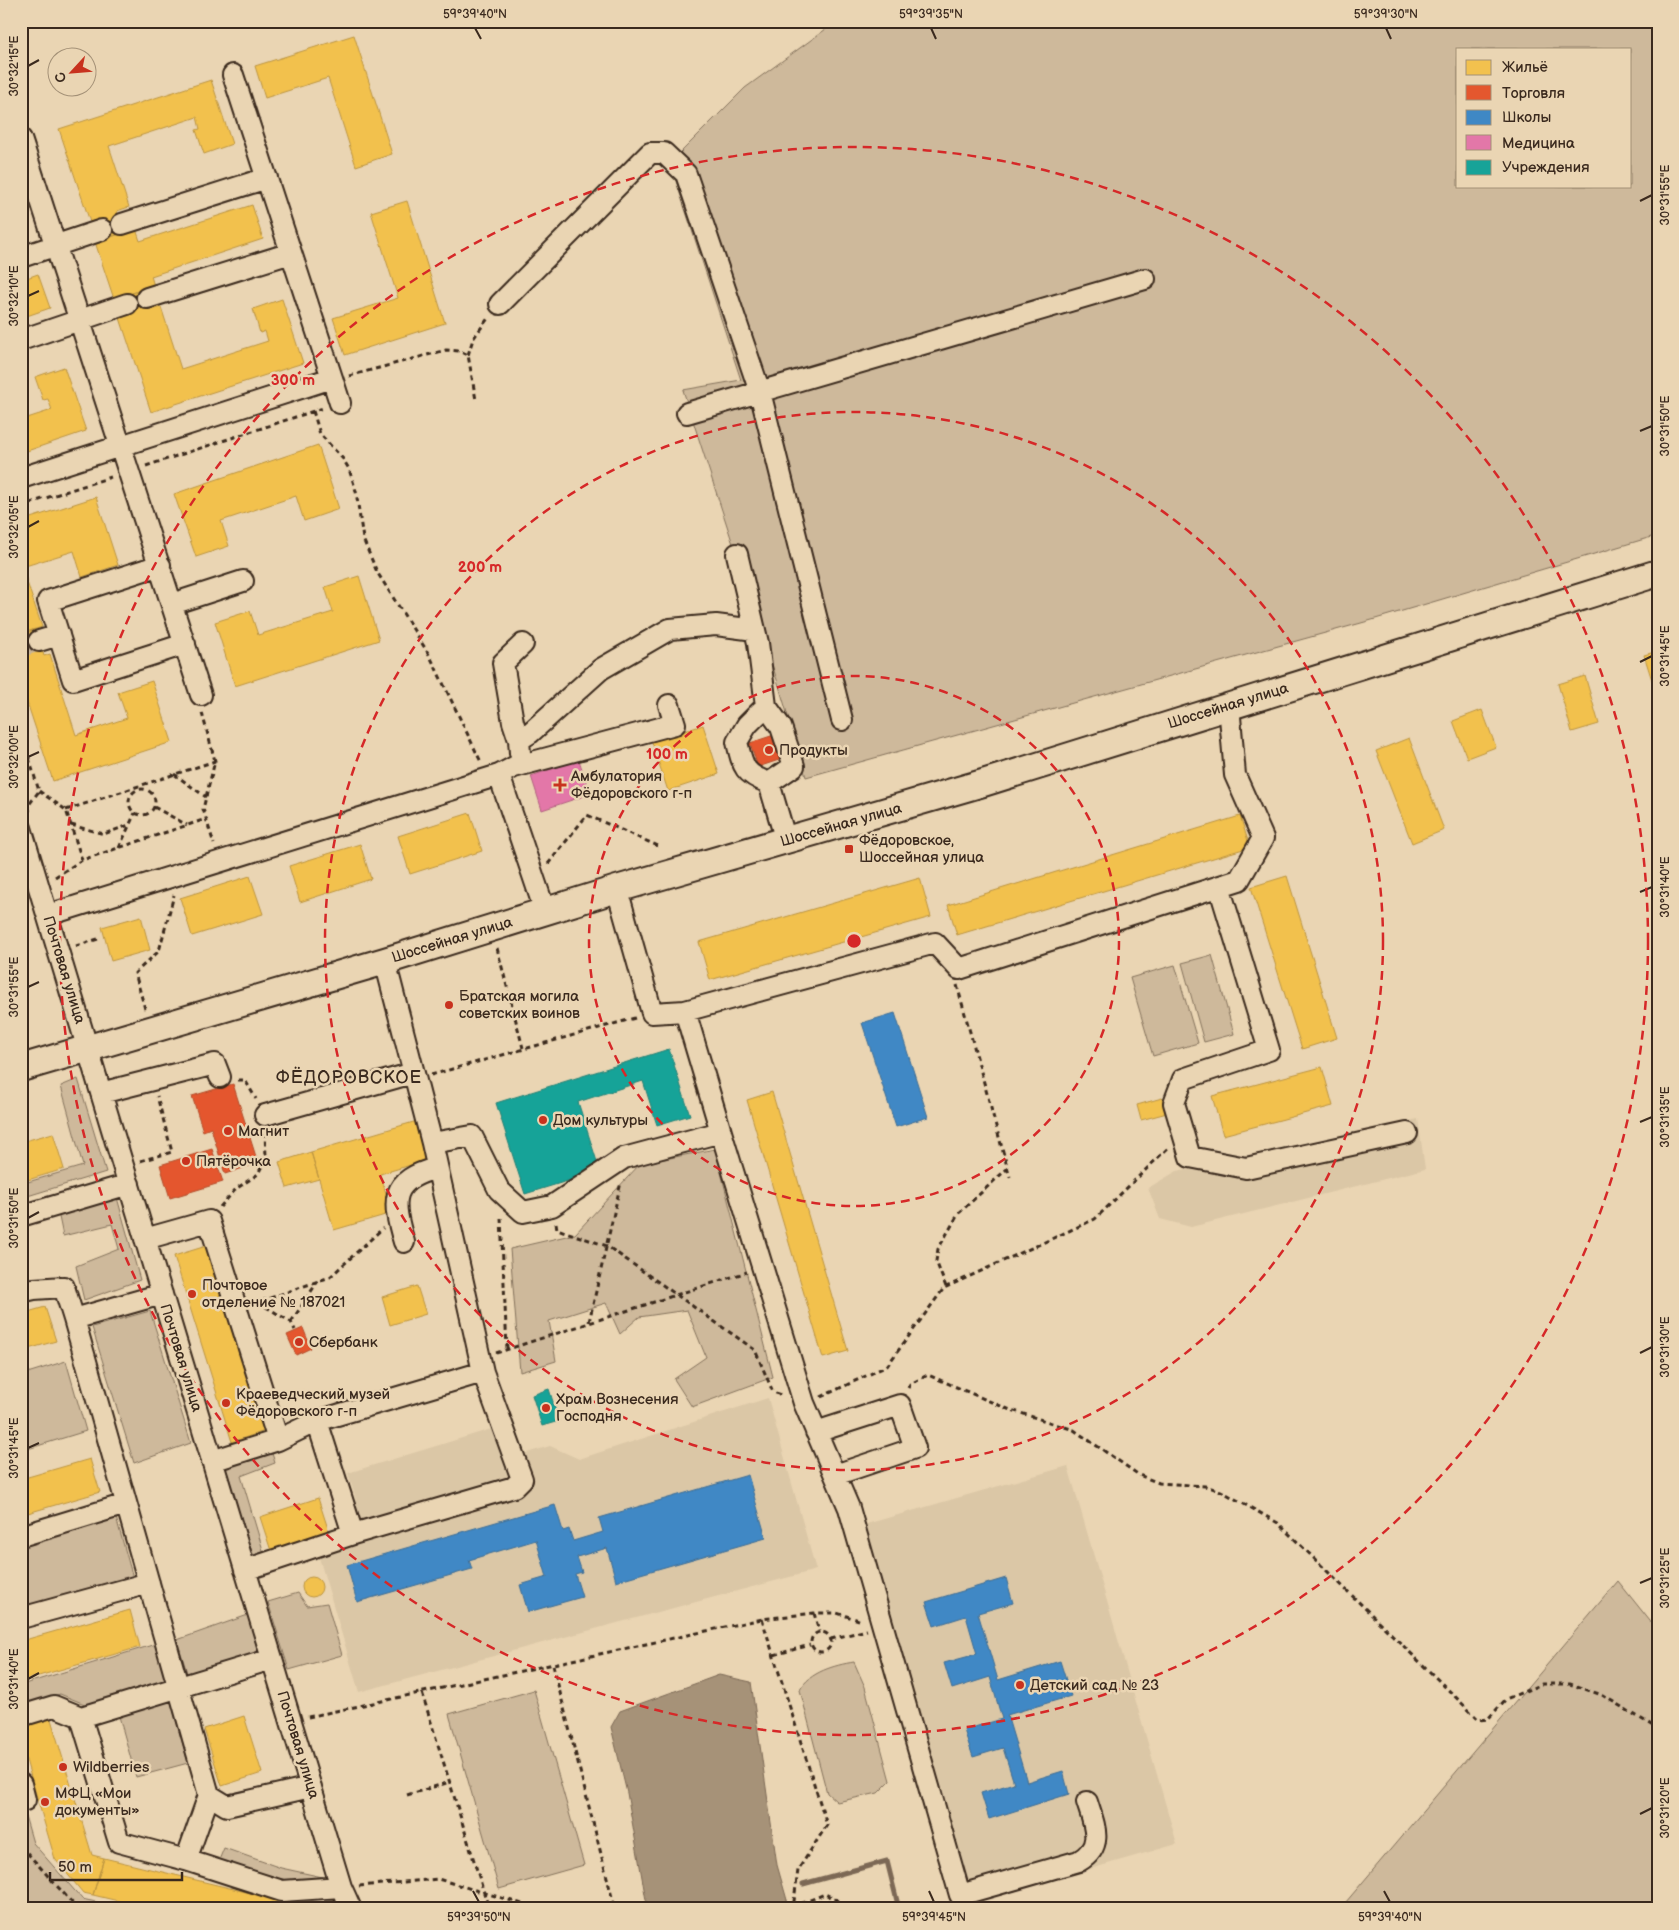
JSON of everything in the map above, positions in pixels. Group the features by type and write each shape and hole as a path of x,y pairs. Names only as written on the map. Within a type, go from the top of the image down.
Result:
{"main road":[{"name":"Шоссейная улица","path":"21,1068 384,961 617,889 983,782 1658,573"}],"street":[{"path":"233,75 340,403"},
{"path":"21,139 202,695"},
{"path":"500,304 650,153 664,152 686,174 760,392 842,720"},
{"path":"122,224 267,178"},
{"path":"21,257 102,230"},
{"path":"147,298 291,253"},
{"path":"687,413 1145,279"},
{"path":"21,340 127,304"},
{"path":"21,478 332,378"},
{"path":"737,554 755,630 766,706 781,727 794,766 769,783"},
{"path":"160,564 48,600 74,680 185,644"},
{"path":"172,604 243,581"},
{"path":"519,740 530,733 601,669 670,629 716,626 755,630"},
{"path":"39,641 59,634"},
{"path":"520,765 519,740 513,722 503,663 523,644"},
{"path":"617,889 652,1013 685,1011 935,943 959,969 1239,880 1263,838 1236,775 1229,705"},
{"path":"48,915 220,864 494,777 520,765 675,724 670,706"},
{"path":"766,706 748,725 737,742 742,765 752,777 769,783"},
{"path":"494,777 536,879 545,911"},
{"path":"769,783 786,841"},
{"name":"Почтовая улица","path":"21,828 290,1721 341,1887 351,1909"},
{"path":"1219,886 1269,1050 1183,1079 1174,1103 1190,1156 1246,1168 1407,1133"},
{"path":"245,1570 353,1534 514,1487 522,1479 480,1365 432,1143 384,961"},
{"path":"685,1011 804,1404 849,1508 960,1895 1079,1860 1089,1855 1095,1844 1095,1830 1087,1802"},
{"path":"101,1093 216,1064 220,1077"},
{"path":"265,1115 414,1076"},
{"path":"432,1143 472,1136 499,1190 523,1212 552,1206 624,1158 721,1132"},
{"path":"404,1242 396,1216 396,1199 402,1184 416,1173 437,1168"},
{"path":"21,1216 126,1175"},
{"path":"145,1240 209,1221 278,1440"},
{"path":"21,1292 64,1287 74,1319 209,1795 186,1860"},
{"path":"74,1319 162,1294"},
{"path":"212,1461 278,1440 317,1421 480,1365"},
{"path":"816,1432 900,1405 915,1448 835,1475"},
{"path":"317,1421 353,1534"},
{"path":"21,1536 126,1504"},
{"path":"21,1618 149,1583"},
{"path":"21,1716 54,1706 81,1717 272,1658"},
{"path":"81,1717 119,1842 186,1860 282,1891 341,1887"},
{"path":"209,1795 227,1806 311,1787"}],"path":[{"path":"476,400 468,355 481,325 500,304"},
{"path":"332,378 350,376 446,350 460,351 468,355"},
{"path":"21,506 340,403"},
{"path":"313,412 320,434 344,458 351,474 363,538 372,563 440,674 494,777"},
{"path":"202,695 201,710 215,761 202,809 220,864"},
{"path":"66,810 138,788 215,761"},
{"path":"174,774 206,797"},
{"path":"138,788 151,793 154,807 149,813 142,815 134,813 130,808 128,800 138,788"},
{"path":"39,791 66,810 82,860"},
{"path":"154,807 188,825"},
{"path":"119,848 134,813"},
{"path":"536,879 587,815 658,846"},
{"path":"50,880 82,860 206,820"},
{"path":"71,825 104,834 129,825"},
{"path":"135,973 159,951 179,876"},
{"path":"492,928 523,1048"},
{"path":"70,947 100,938"},
{"path":"959,969 956,988 1010,1177"},
{"path":"414,1076 652,1013"},
{"path":"209,1221 236,1189 258,1174 266,1157 265,1115 245,1080 220,1077"},
{"path":"126,1175 172,1152 153,1080"},
{"path":"552,1206 558,1229 607,1246 755,1350 774,1392 804,1404 887,1366 946,1287 1095,1219 1184,1133"},
{"path":"589,1322 624,1168 624,1158"},
{"path":"946,1287 936,1261 938,1249 963,1207 1008,1168"},
{"path":"499,1190 507,1349"},
{"path":"237,1310 330,1277 396,1216"},
{"path":"480,1365 507,1349 763,1267"},
{"path":"292,1322 318,1281"},
{"path":"258,1302 292,1322 295,1330"},
{"path":"900,1405 910,1384 928,1375 1008,1409 1074,1430 1140,1475 1159,1483 1205,1486 1221,1490 1246,1503 1278,1523 1479,1720 1488,1719 1506,1699 1542,1684 1570,1684 1602,1695 1658,1729"},
{"path":"814,1613 820,1632"},
{"path":"290,1721 762,1618 814,1613 837,1613 882,1626"},
{"path":"762,1618 827,1825 798,1870 793,1908"},
{"path":"831,1639 882,1626"},
{"path":"820,1632 826,1633 831,1639 826,1651 820,1652 814,1650 810,1645 810,1639 814,1634 820,1632"},
{"path":"774,1655 810,1645"},
{"path":"553,1665 615,1909"},
{"path":"422,1693 489,1909"},
{"path":"407,1796 450,1782"},
{"path":"21,1846 75,1906 86,1909"},
{"path":"341,1887 438,1879 539,1909"},
{"path":"793,1908 825,1894 842,1902 846,1909"}],"shaded area":[{"path":"837,21 1658,21 1658,535 1372,620 806,777 779,686 683,390 741,380 670,163 745,88"},
{"path":"1212,955 1234,1034 1204,1042 1182,963"},
{"path":"1175,965 1198,1043 1153,1056 1130,978"},
{"path":"78,1079 106,1172 21,1198 21,1184 83,1166 61,1086"},
{"path":"1418,1119 1425,1169 1191,1227 1160,1219 1148,1188 1177,1171"},
{"path":"715,1149 773,1377 692,1407 674,1379 706,1357 687,1310 639,1317 620,1334 606,1303 549,1321 556,1361 520,1372 510,1249 575,1234 640,1164"},
{"path":"116,1194 140,1280 84,1300 76,1266 119,1249 112,1224 63,1236 58,1212"},
{"path":"150,1311 191,1443 134,1463 92,1327"},
{"path":"66,1361 86,1431 21,1451 21,1375"},
{"path":"768,1398 816,1570 359,1692 315,1544 344,1526 337,1506 356,1500 348,1473 498,1427 510,1458 550,1446 579,1459"},
{"path":"271,1450 275,1463 241,1476 265,1557 255,1560 224,1467"},
{"name":"Детский сад № 23","path":"1068,1466 1177,1844 972,1903 863,1525"},
{"path":"115,1514 133,1578 21,1611 21,1541"},
{"path":"1618,1581 1658,1631 1658,1909 1340,1909"},
{"path":"298,1593 307,1606 327,1603 342,1655 289,1670 268,1602"},
{"path":"248,1615 260,1652 188,1676 177,1640"},
{"path":"159,1643 168,1682 87,1705 60,1694 21,1706 21,1685"},
{"path":"854,1662 865,1687 890,1781 878,1793 837,1802 827,1793 800,1690 810,1678 823,1670"},
{"path":"719,1675 751,1682 777,1865 787,1900 776,1909 650,1909 646,1900 627,1793 611,1727 620,1711"},
{"path":"534,1690 584,1865 499,1889 449,1714"},
{"path":"169,1695 188,1763 136,1777 117,1709"},
{"path":"21,1802 33,1843 82,1899 128,1909 21,1909"},
{"path":"224,1848 281,1868 327,1878 287,1883 217,1865"}],"building: Жильё":[{"path":"354,35 392,154 356,166 328,78 265,98 255,66"},
{"path":"211,80 232,144 204,154 196,130 200,129 197,117 109,146 129,207 117,211 124,232 105,239 99,219 90,222 59,129"},
{"path":"407,201 445,323 345,355 333,318 398,298 371,212"},
{"path":"252,205 263,239 151,276 154,286 114,299 95,242 136,229 140,241"},
{"path":"38,274 50,308 21,318 21,280"},
{"path":"144,289 150,310 161,307 181,369 268,341 265,331 260,333 253,309 282,299 303,363 151,412 120,318 131,315 124,296"},
{"path":"64,367 86,431 21,453 21,420 52,410 48,399 43,400 35,377"},
{"path":"318,445 339,509 304,521 296,496 221,521 229,546 196,557 174,494"},
{"path":"96,497 118,565 82,577 74,551 22,567 42,627 21,634 21,521"},
{"path":"359,576 379,640 235,686 215,622 250,611 258,635 333,612 325,587"},
{"path":"35,629 44,656 50,654 76,735 127,718 118,692 152,681 172,742 53,781 21,684 21,663 24,662 21,653 21,634"},
{"path":"1658,651 1658,699 1644,655"},
{"path":"1585,676 1599,724 1572,732 1558,684"},
{"path":"1482,710 1496,747 1467,758 1453,721"},
{"path":"703,725 719,774 668,791 652,742"},
{"path":"1409,738 1444,830 1412,843 1376,751"},
{"path":"470,813 482,851 410,874 398,836"},
{"path":"1240,816 1250,847 957,935 948,905"},
{"path":"360,844 371,879 300,902 289,866"},
{"path":"250,876 263,914 192,936 180,898"},
{"path":"1287,876 1337,1038 1302,1049 1251,887"},
{"path":"920,878 931,917 710,980 699,942"},
{"path":"141,916 150,950 111,961 102,927"},
{"path":"1322,1067 1333,1106 1223,1135 1212,1096"},
{"path":"772,1092 848,1351 823,1358 747,1100"},
{"path":"1162,1098 1167,1113 1141,1120 1137,1105"},
{"path":"417,1121 428,1160 380,1174 392,1213 334,1230 311,1152"},
{"path":"53,1133 64,1169 21,1182 21,1142"},
{"path":"311,1152 319,1179 287,1188 279,1162"},
{"path":"213,1244 271,1429 232,1442 174,1256"},
{"path":"417,1286 426,1314 390,1325 382,1297"},
{"path":"45,1307 56,1341 21,1351 21,1314"},
{"path":"90,1459 100,1492 21,1515 21,1479"},
{"path":"318,1498 330,1535 272,1554 260,1517"},
{"path":"312,1577 319,1580 322,1587 319,1594 312,1597 305,1594 302,1587 305,1580"},
{"path":"130,1610 140,1647 21,1681 21,1641"},
{"path":"50,1716 92,1855 104,1858 93,1895 83,1893 55,1859 21,1743 21,1724"},
{"path":"244,1716 262,1773 222,1786 204,1729"},
{"path":"104,1858 288,1902 286,1909 152,1909 93,1895"}],"building: Торговля":[{"name":"Продукты","path":"780,733 788,757 758,767 750,743"},
{"path":"233,1084 258,1163 225,1174 211,1128 203,1131 192,1096"},
{"path":"212,1149 223,1182 170,1198 160,1165"},
{"name":"Сбербанк","path":"303,1328 311,1348 296,1355 287,1335"}],"building: Школы":[{"path":"895,1013 928,1117 896,1127 862,1023"},
{"path":"748,1475 766,1538 616,1581 607,1548 577,1557 582,1572 575,1574 582,1597 528,1612 520,1585 547,1577 536,1540 469,1560 472,1569 357,1602 347,1565 555,1505 563,1531 569,1529 573,1541 603,1532 599,1518"},
{"path":"1006,1578 1013,1603 978,1613 998,1680 1060,1661 1071,1696 1007,1715 1027,1782 1063,1771 1069,1794 989,1819 981,1793 1014,1783 1003,1748 973,1757 964,1730 1002,1719 990,1677 952,1689 944,1663 977,1654 966,1616 934,1626 926,1602"}],"building: Медицина":[{"name":"Амбулатория Фёдоровского г-п","path":"579,760 590,794 542,810 531,776"}],"building: Учреждения":[{"name":"Дом культуры","path":"669,1049 690,1115 657,1125 643,1081 578,1102 600,1171 525,1194 496,1103"},
{"path":"549,1389 559,1421 542,1426 532,1395"}],"waterway":[{"path":"803,1884 887,1861 899,1909"}],"tunnel":[{"path":"21,647 39,641"}],"place":[{"name":"Продукты","path":"769,750"},
{"name":"Амбулатория Фёдоровского г-п","path":"560,785"},
{"name":"Фёдоровское, Шоссейная улица","path":"849,849"},
{"name":"Братская могила советских воинов","path":"449,1005"},
{"name":"Дом культуры","path":"543,1120"},
{"name":"Магнит","path":"228,1131"},
{"name":"Пятёрочка","path":"186,1161"},
{"name":"Почтовое отделение № 187021","path":"192,1294"},
{"name":"Сбербанк","path":"299,1342"},
{"name":"Краеведческий музей Фёдоровского г-п","path":"226,1403"},
{"name":"Храм Вознесения Господня","path":"546,1408"},
{"name":"Детский сад № 23","path":"1020,1685"},
{"name":"Wildberries","path":"63,1767"},
{"name":"МФЦ «Мои документы»","path":"45,1802"}],"district":[{"name":"ФЁДОРОВСКОЕ","path":"349,1077"}]}
